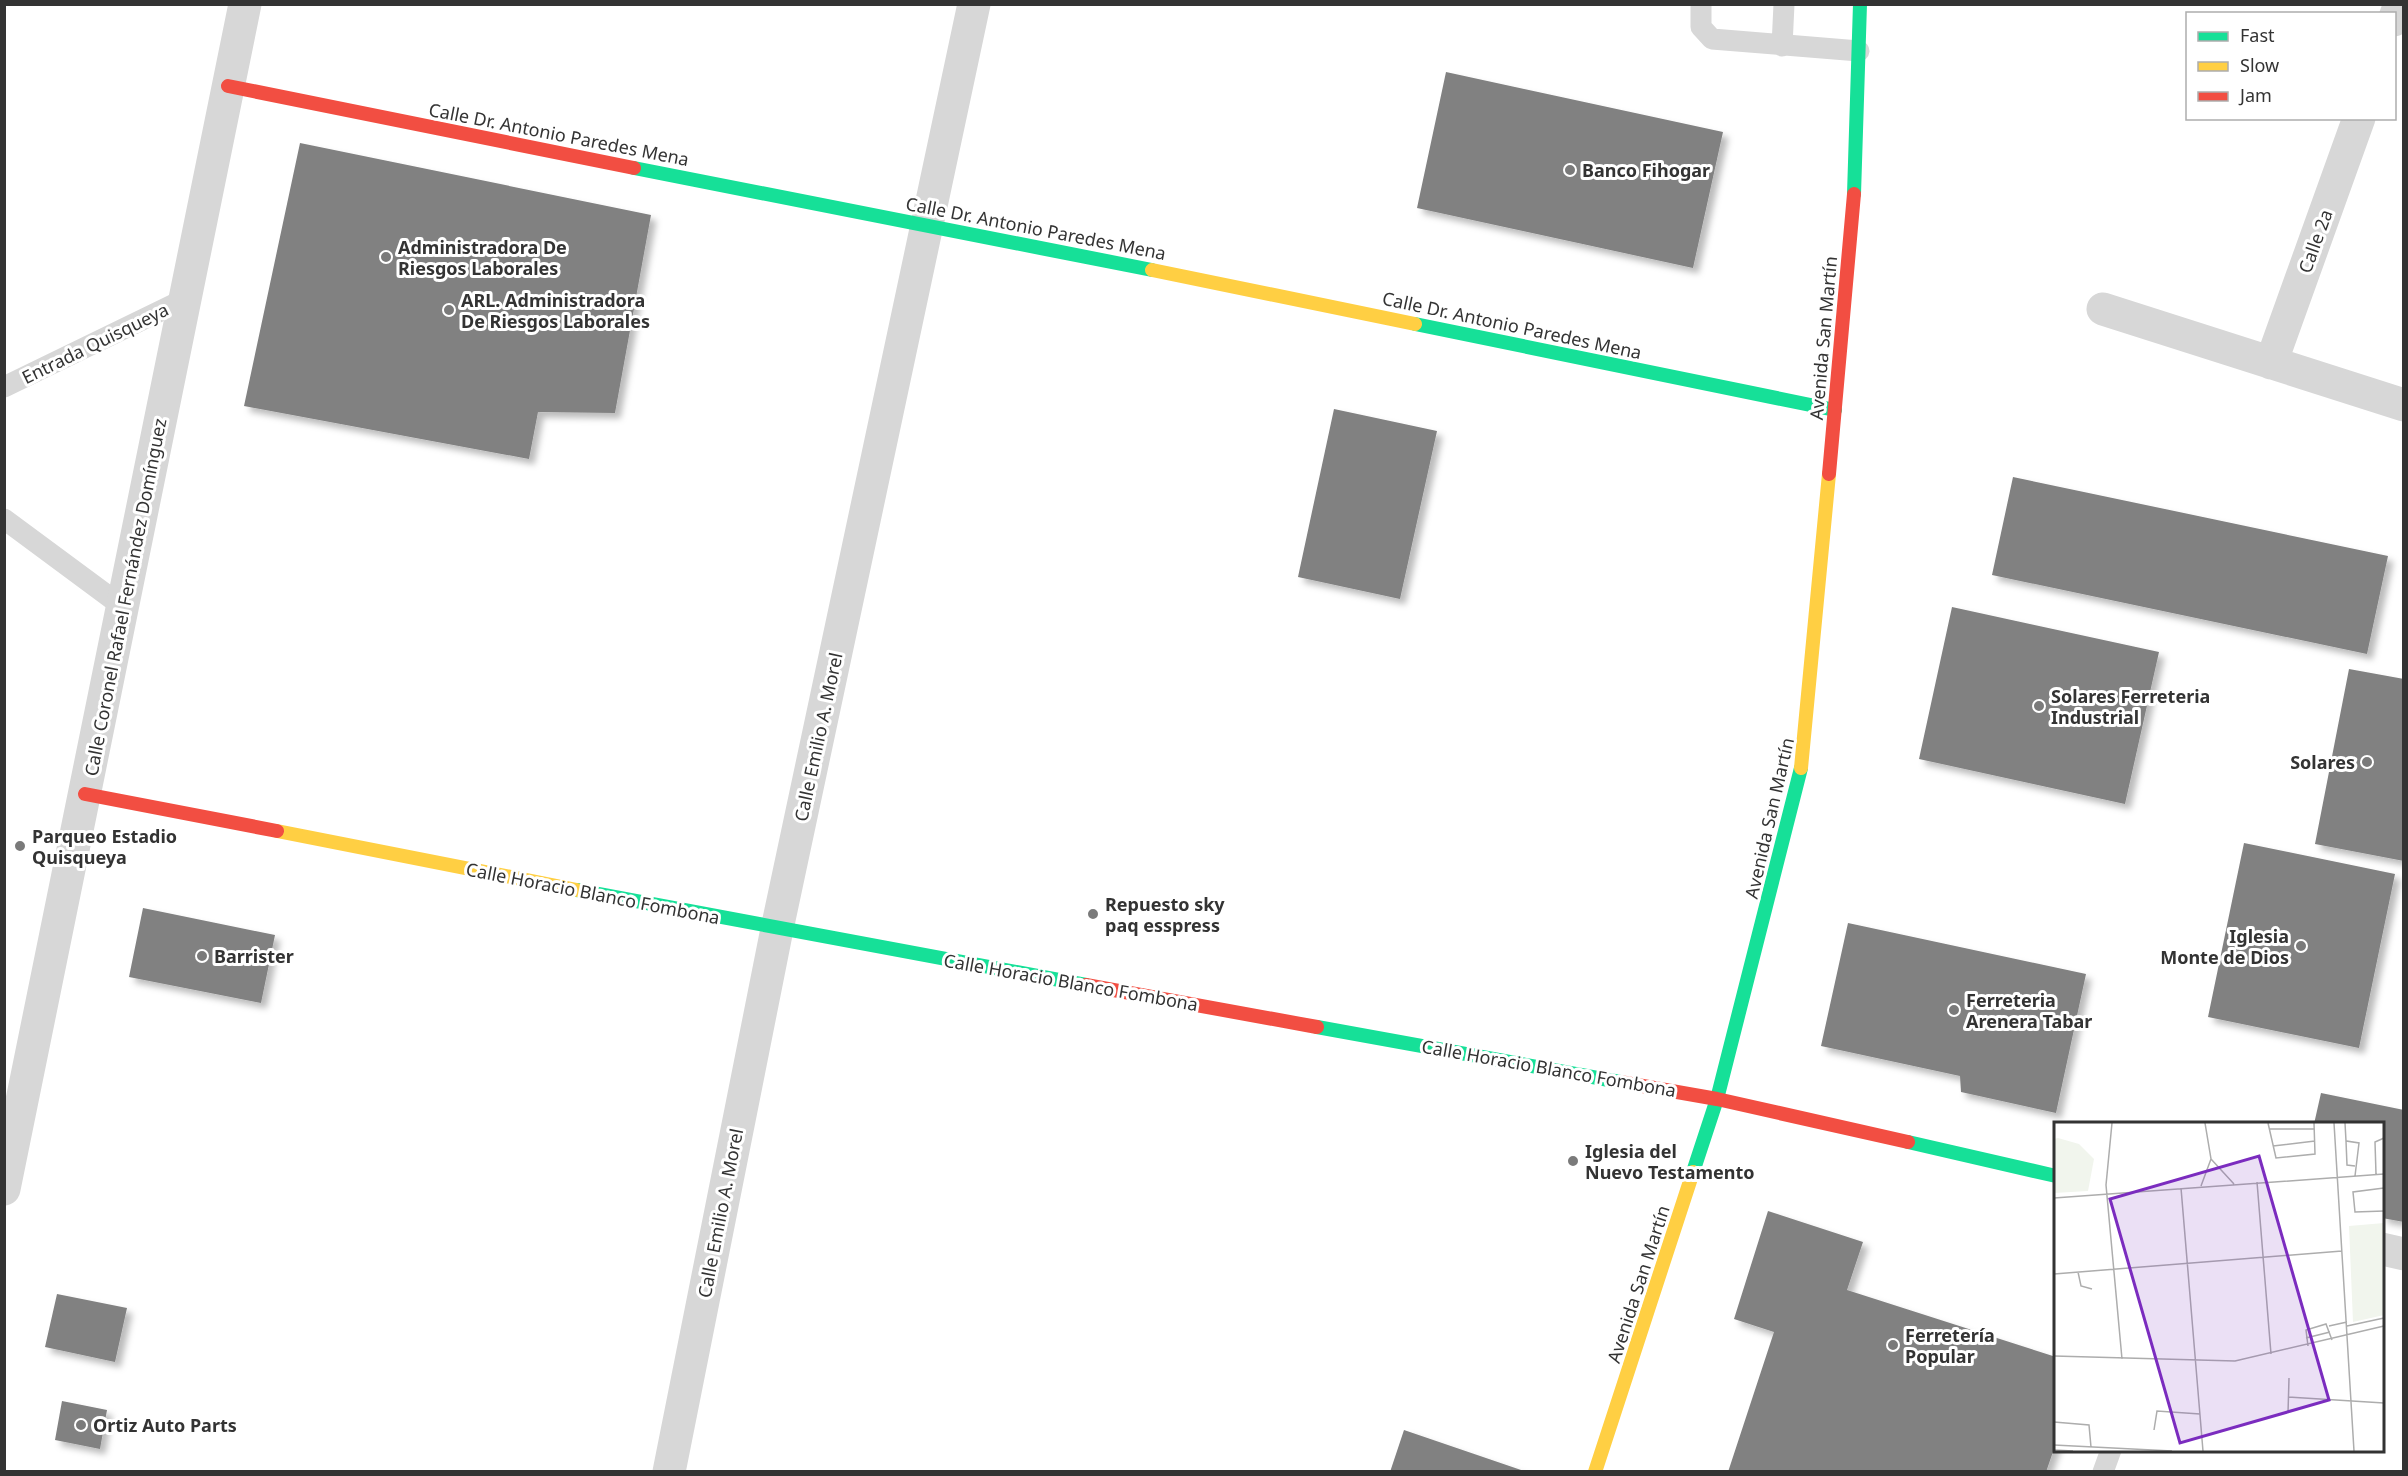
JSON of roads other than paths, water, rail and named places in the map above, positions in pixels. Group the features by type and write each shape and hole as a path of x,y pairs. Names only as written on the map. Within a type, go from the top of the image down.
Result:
{"street":[{"name":"Calle Coronel Rafael Fernández Domínguez","path":"4,1189 244,4"},
{"name":"Calle Emilio A. Morel","path":"669,1472 777,929 929,224 974,4"},
{"name":"Avenida San Martín","path":"1595,1472 1717,1099 1804,758 1857,159 1860,4"},
{"name":"Calle Dr. Antonio Paredes Mena","path":"228,86 578,157 929,224 1835,410"},
{"name":"Calle 2a","path":"2271,363 2358,120"},
{"path":"2103,309 2403,405"},
{"name":"Calle Horacio Blanco Fombona","path":"85,794 777,929 1717,1099 2054,1176"},
{"path":"2384,1249 2403,1254"}],"lane":[{"path":"1701,4 1701,27 1712,39 1859,51"},
{"path":"1782,46 1784,4"},
{"name":"Entrada Quisqueya","path":"4,387 185,299"},
{"path":"4,519 123,607"},
{"path":"2103,1472 2110,1452"}],"place":[{"name":"Banco Fihogar","path":"1570,170"},
{"name":"Administradora De Riesgos Laborales","path":"386,257"},
{"name":"ARL. Administradora De Riesgos Laborales","path":"449,310"},
{"name":"Solares Ferreteria Industrial","path":"2039,706"},
{"name":"Solares","path":"2367,762"},
{"name":"Parqueo Estadio Quisqueya","path":"20,846"},
{"name":"Repuesto sky paq esspress","path":"1093,914"},
{"name":"Iglesia Monte de Dios","path":"2301,946"},
{"name":"Barrister","path":"202,956"},
{"name":"Ferreteria Arenera Tabar","path":"1954,1010"},
{"name":"Iglesia del Nuevo Testamento","path":"1573,1161"},
{"name":"Ferretería Popular","path":"1893,1345"},
{"name":"Ortiz Auto Parts","path":"81,1425"}]}
